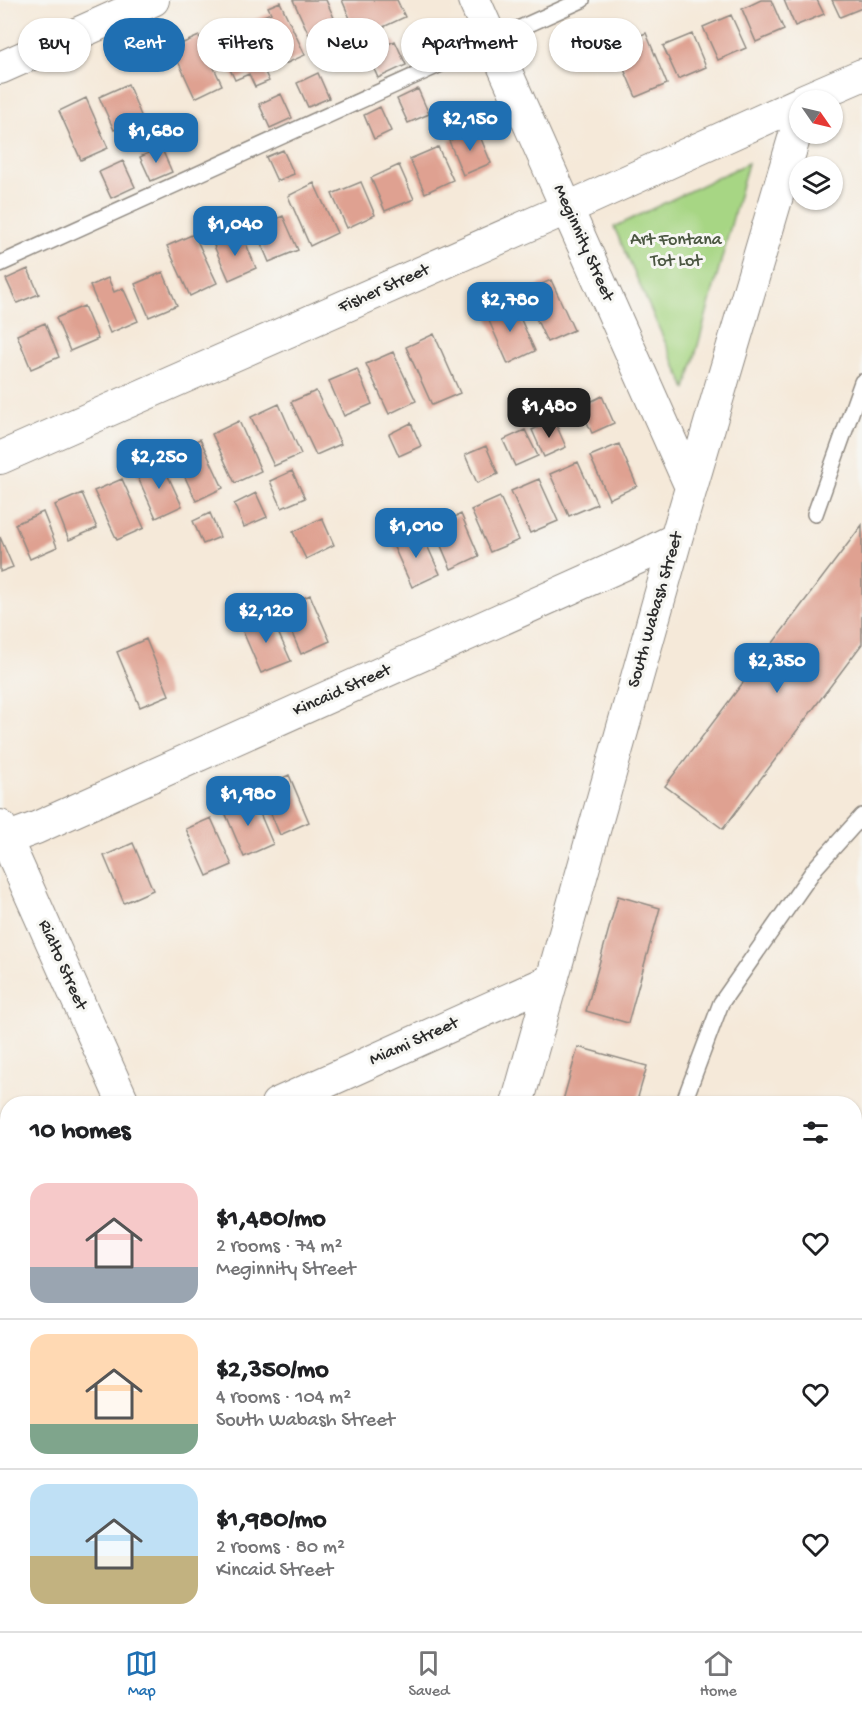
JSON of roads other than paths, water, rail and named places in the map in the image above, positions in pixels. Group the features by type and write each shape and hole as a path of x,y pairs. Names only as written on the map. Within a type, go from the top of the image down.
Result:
{"street":[{"path":"0,68 153,0"},
{"name":"Meginnity Street","path":"474,0 482,18"},
{"name":"Meginnity Street","path":"506,72 691,487"},
{"path":"827,90 862,75"},
{"name":"Fisher Street","path":"0,458 568,208 789,108"},
{"name":"South Wabash Street","path":"519,1096 676,538 792,144"},
{"name":"Kincaid Street","path":"3,832 69,814 642,556 676,538"},
{"name":"Rialto Street","path":"3,832 120,1096"},
{"name":"Miami Street","path":"295,1096 552,980"}],"lane":[{"path":"537,20 582,0"},
{"path":"0,264 422,72"},
{"path":"815,514 862,381"},
{"path":"686,1096 721,1003 816,867 862,816"}],"park label":[{"name":"Art Fontana Tot Lot","path":"676,250"}]}
